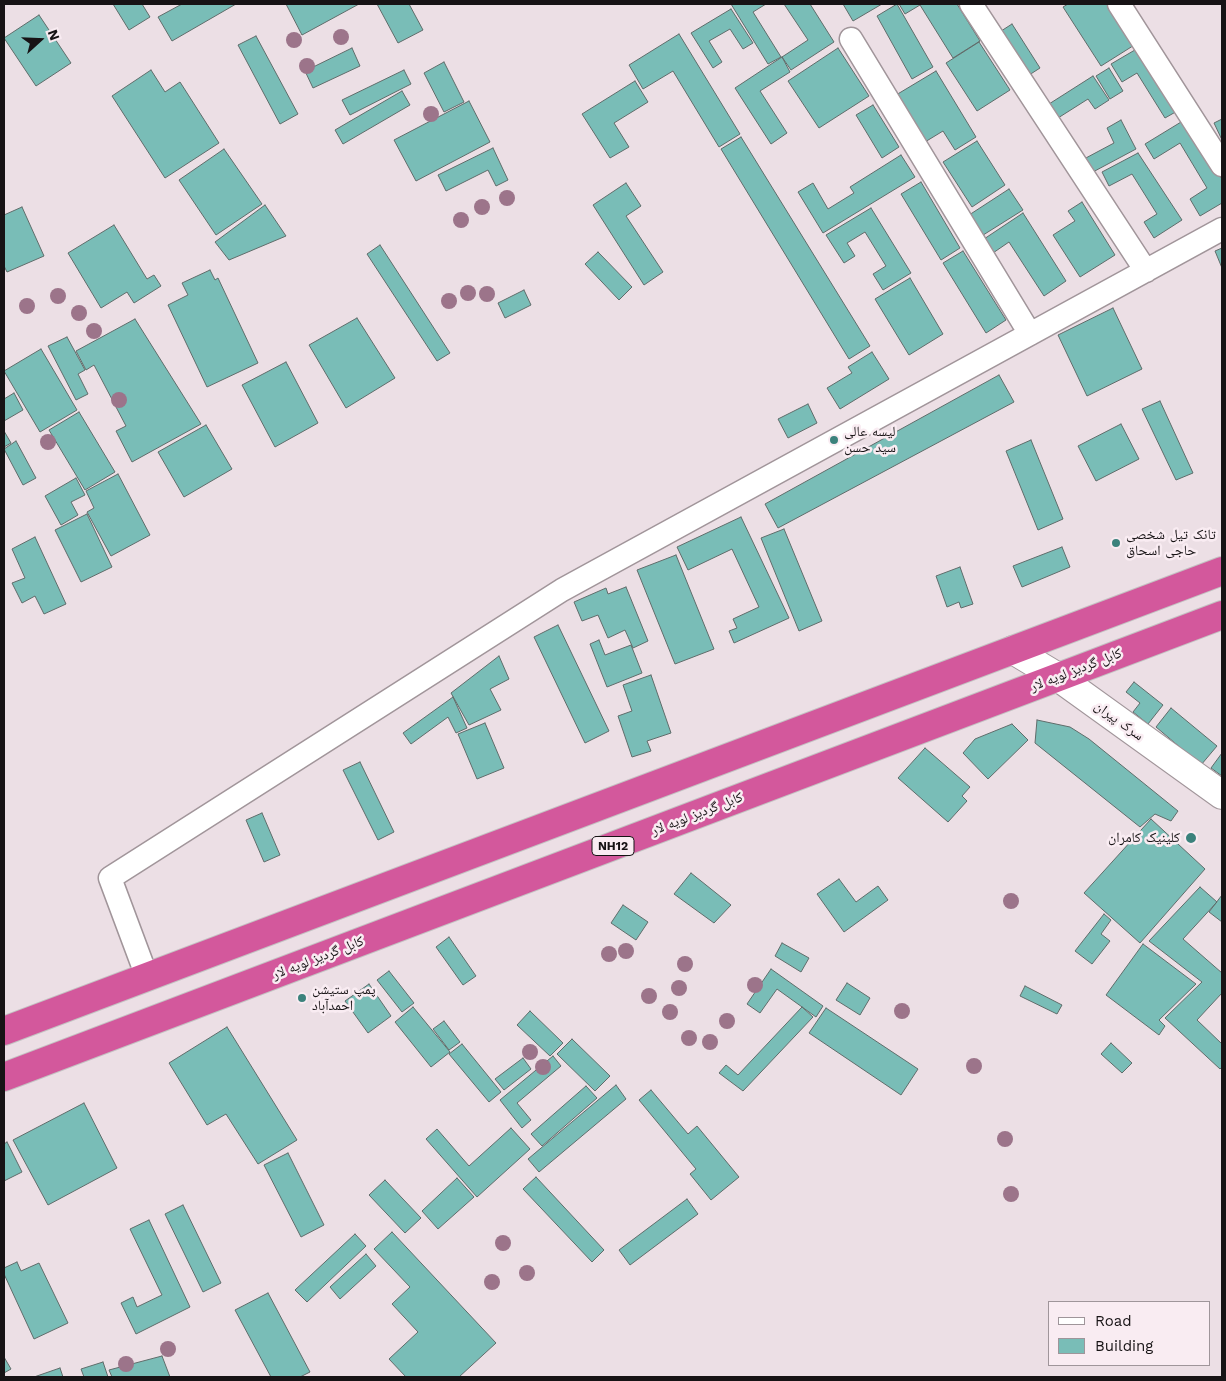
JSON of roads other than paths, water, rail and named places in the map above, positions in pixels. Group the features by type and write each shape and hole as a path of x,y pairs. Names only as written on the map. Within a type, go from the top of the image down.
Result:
{"highway":[{"path":"4,1031 1222,571"},
{"name":"کابل گردیز لویه لار","path":"4,1077 1222,615"}],"street":[{"path":"972,4 1146,271"},
{"path":"1119,4 1222,165"},
{"path":"851,39 1030,334"},
{"path":"147,977 110,878 562,590 1222,229"},
{"name":"سرک پیران","path":"1013,650 1058,677 1222,796"}],"place":[{"name":"لیسه عالی سید حسن","path":"834,440"},
{"name":"تانک تیل شخصی حاجی اسحاق","path":"1116,543"},
{"name":"کلینیک کامران","path":"1191,838"},
{"name":"پمپ ستیشن احمدآباد","path":"302,998"}]}
